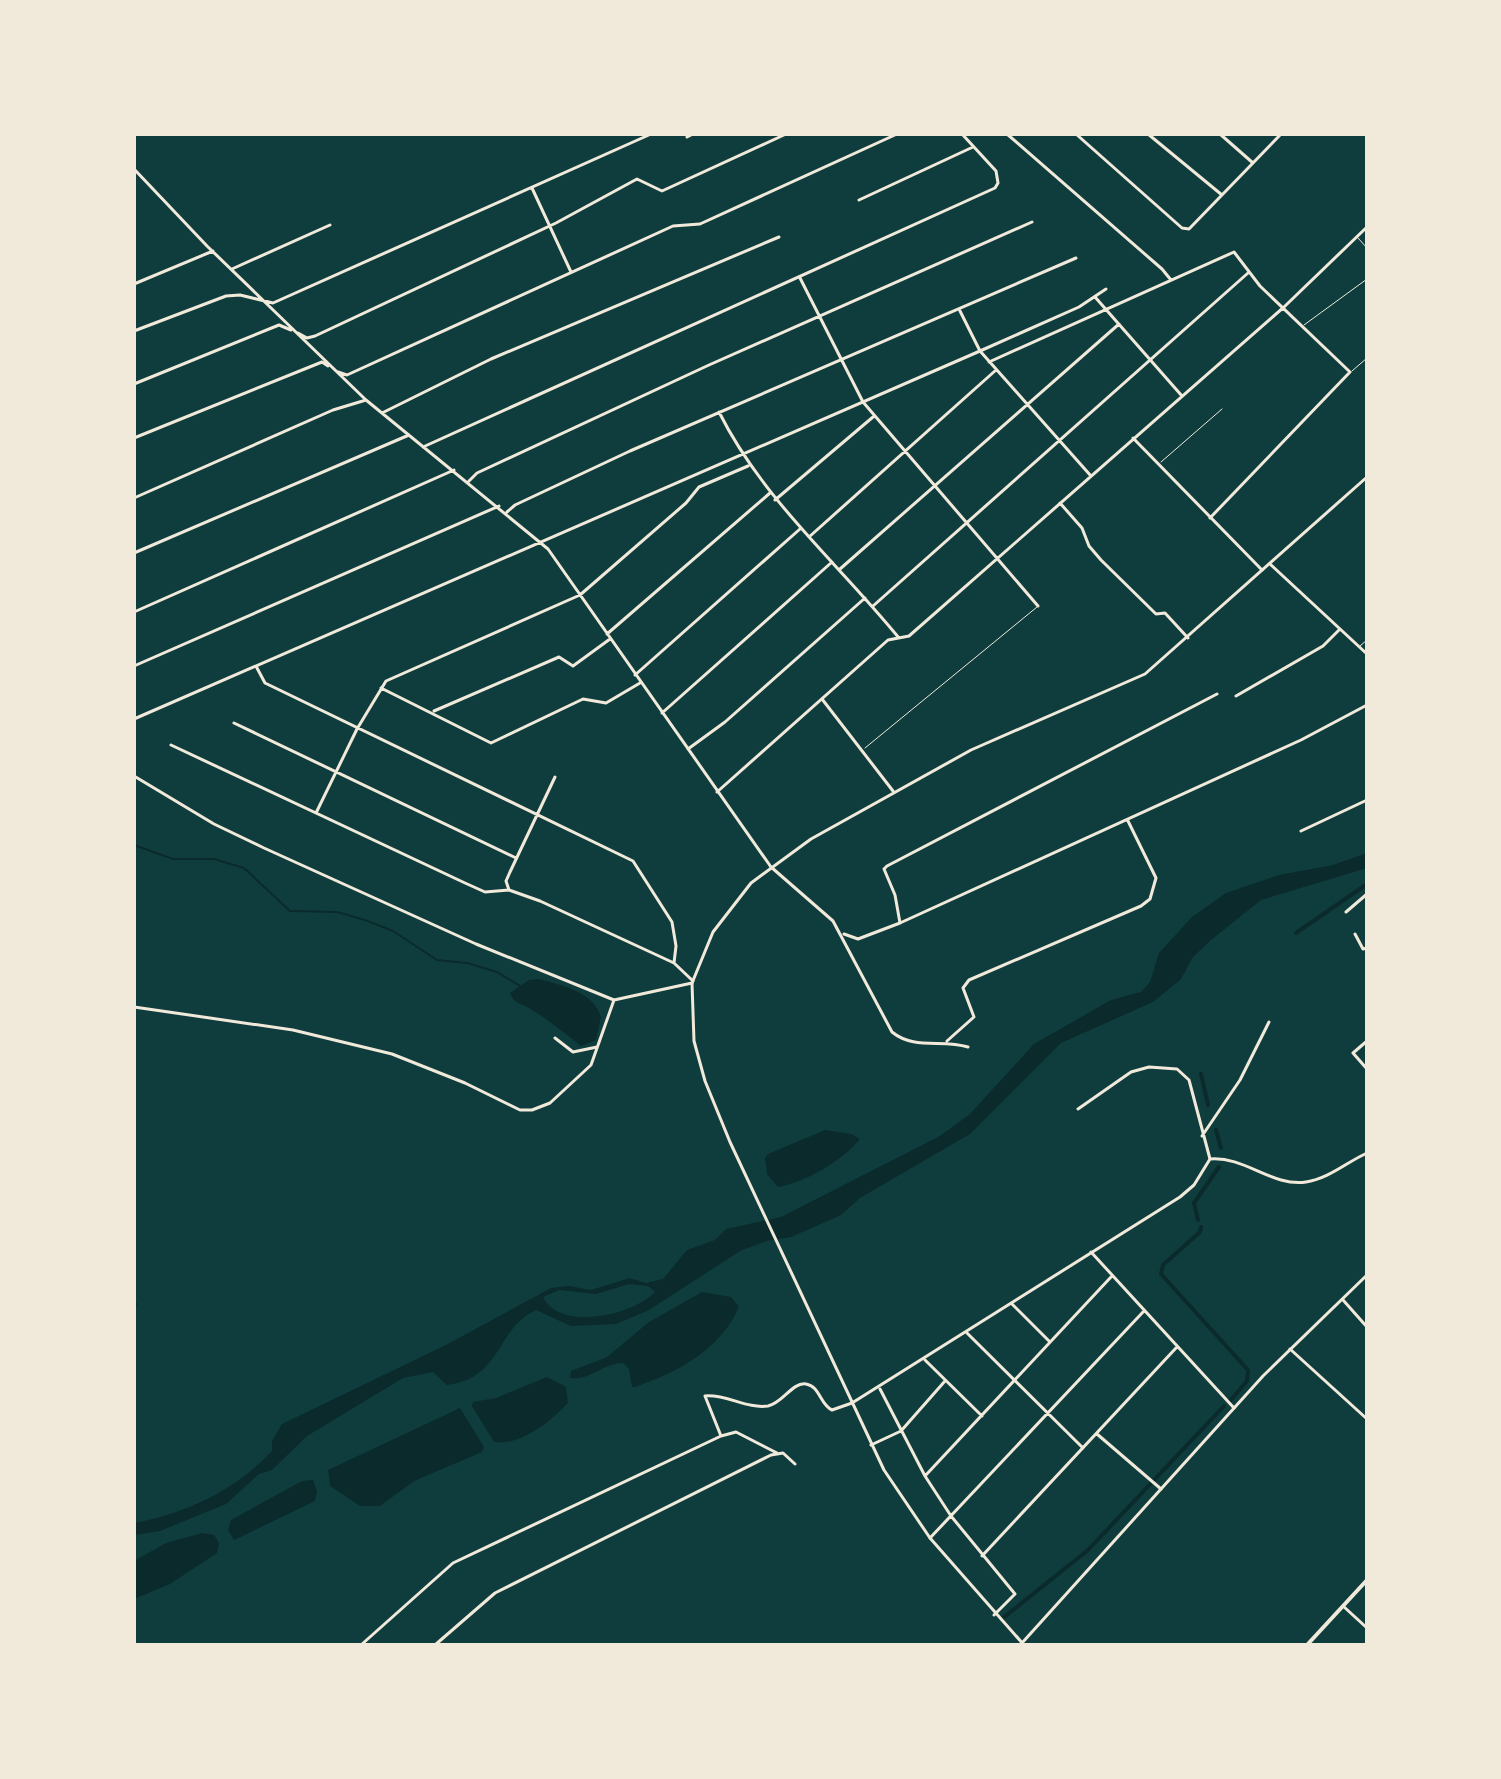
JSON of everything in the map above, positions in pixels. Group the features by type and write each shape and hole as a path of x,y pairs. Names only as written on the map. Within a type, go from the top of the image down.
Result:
{"main road":[{"path":"1307,1645 1367,1580"}],"street":[{"path":"134,331 226,296 240,295 273,303 651,134"},
{"path":"687,137 693,134"},
{"path":"134,384 279,325 307,338 315,336 550,226 637,179 662,191 786,134"},
{"path":"134,438 322,362 347,375 673,226 700,224 897,134"},
{"path":"423,447 995,188 996,171 962,134"},
{"path":"1007,134 1171,280"},
{"path":"1076,134 1182,228 1189,229 1281,134"},
{"path":"1148,134 1222,195"},
{"path":"1220,134 1254,163"},
{"path":"859,200 973,147"},
{"path":"134,169 366,400 542,542 771,867 822,909 841,931 892,1032 907,1042 947,1041 968,1047"},
{"path":"532,188 571,272"},
{"path":"469,481 477,473 1032,222"},
{"path":"232,269 330,225"},
{"path":"717,792 888,640 909,636 1284,307 1367,227"},
{"path":"382,413 491,359 779,237"},
{"path":"134,284 213,251"},
{"path":"989,362 1234,252 1248,273 1350,372 1210,518"},
{"path":"507,512 544,491 719,412 840,363 1076,258"},
{"path":"873,606 1248,273"},
{"path":"800,278 840,363 863,402 1038,606"},
{"path":"134,719 980,351 1106,289"},
{"path":"1095,297 1182,396"},
{"path":"959,309 980,351 1091,476"},
{"path":"840,569 1119,324"},
{"path":"809,537 996,370"},
{"path":"134,498 333,410 366,400"},
{"path":"719,412 740,455 775,500 899,638"},
{"path":"775,500 874,416"},
{"path":"134,553 409,435"},
{"path":"1133,438 1263,571"},
{"path":"316,813 357,729 386,681 580,595 686,503 699,487 748,466"},
{"path":"134,612 454,470"},
{"path":"1367,477 1145,674 971,750 893,791 811,839 771,867 751,883 713,932 692,982 694,1041 705,1081 871,1445 908,1509 930,1538 994,1615 1023,1644 1232,1407 1367,1275"},
{"path":"434,711 559,657 573,666 770,493"},
{"path":"1060,503 1082,528 1089,546 1101,560 1156,614 1165,613 1188,638"},
{"path":"134,666 499,506"},
{"path":"635,675 800,529"},
{"path":"662,713 833,561"},
{"path":"1270,564 1367,654"},
{"path":"688,749 725,722 865,598"},
{"path":"1236,696 1323,646 1339,630"},
{"path":"257,668 265,683 633,861 672,922 676,946 674,963"},
{"path":"381,687 434,711 491,743 583,699 606,703 640,683"},
{"path":"900,923 895,895 884,869 887,866 1217,694"},
{"path":"822,699 893,791"},
{"path":"841,931 858,939 900,923 1128,821 1301,740 1367,705"},
{"path":"234,723 516,858"},
{"path":"171,745 485,892 509,890 674,963 692,982"},
{"path":"134,776 214,824 264,848 476,944 614,1000 692,982"},
{"path":"509,890 506,881 555,777"},
{"path":"1301,831 1367,800"},
{"path":"947,1041 974,1017 963,988 969,980 1141,906 1150,899 1156,878 1128,821"},
{"path":"1346,912 1367,894"},
{"path":"1355,934 1363,949 1367,948"},
{"path":"134,1007 293,1030 392,1054 465,1083 520,1110 541,1108 550,1103 591,1065 614,1000"},
{"path":"1202,1136 1240,1080 1269,1022"},
{"path":"555,1038 573,1052 598,1047"},
{"path":"1367,1041 1353,1053 1367,1069"},
{"path":"1078,1109 1131,1072 1149,1067 1177,1069 1189,1080 1210,1159"},
{"path":"1210,1159 1231,1159 1278,1179 1301,1183 1320,1178 1367,1153"},
{"path":"721,1436 705,1396 718,1395 766,1406 780,1401 800,1384 809,1384 832,1410 852,1403 880,1389 1180,1197 1194,1185 1210,1159"},
{"path":"1091,1252 1232,1407"},
{"path":"925,1476 1111,1277"},
{"path":"1342,1299 1367,1327"},
{"path":"1012,1304 1050,1342"},
{"path":"930,1538 1143,1312"},
{"path":"967,1333 1083,1448"},
{"path":"982,1556 1176,1348"},
{"path":"1290,1348 1367,1419"},
{"path":"925,1360 982,1416"},
{"path":"871,1445 901,1431 945,1381"},
{"path":"880,1389 925,1476 951,1516 1015,1594 994,1615"},
{"path":"361,1645 453,1563 721,1436 736,1432 777,1453"},
{"path":"1097,1434 1161,1489"},
{"path":"435,1645 495,1593 777,1453 783,1453 795,1464"},
{"path":"1343,1606 1367,1628"}],"lane":[{"path":"1357,237 1367,248"},
{"path":"1302,326 1367,279"},
{"path":"1350,372 1367,358"},
{"path":"1158,465 1222,409"},
{"path":"863,750 1038,606"},
{"path":"1359,647 1367,640"}],"water":[{"path":"1367,853 1367,868 1261,900 1193,957 1181,979 1153,1002 1061,1043 970,1134 860,1198 841,1215 791,1237 767,1241 740,1251 649,1310 616,1324 571,1326 536,1310 513,1329 479,1373 465,1381 447,1385 433,1372 403,1378 307,1436 272,1470 259,1474 226,1504 160,1531 134,1535 134,1523 191,1507 226,1489 258,1465 272,1451 272,1441 282,1424 446,1345 551,1288 569,1286 591,1290 630,1278 646,1283 663,1279 687,1250 715,1240 726,1229 781,1217 940,1136 970,1114 1034,1044 1111,1000 1141,992 1150,982 1159,953 1192,917 1226,893 1279,875 1333,865","holes":["629,1284 648,1286 655,1292 645,1300 615,1313 598,1316 565,1314 552,1308 543,1297 559,1290 596,1294"]},
{"path":"539,979 576,991 591,1001 601,1017 596,1040 581,1046 513,999 510,993 529,980"},
{"path":"825,1130 851,1134 860,1139 823,1169 778,1187 767,1174 765,1158 768,1154"},
{"path":"702,1292 731,1297 739,1307 721,1336 696,1358 635,1387 632,1387 629,1369 623,1363 584,1377 570,1378 571,1371 607,1357 649,1322"},
{"path":"547,1377 566,1387 568,1403 525,1436 494,1442 472,1406 473,1402 496,1398"},
{"path":"460,1408 484,1447 482,1452 414,1481 380,1506 360,1506 330,1486 328,1470"},
{"path":"313,1480 317,1491 315,1501 234,1540 228,1530 231,1520 302,1481"},
{"path":"202,1533 214,1535 219,1543 217,1553 170,1584 134,1599 134,1561 166,1543"}],"waterway":[{"path":"134,845 173,859 214,859 244,868 290,911 337,912 365,920 393,931 437,960 467,963 497,972 522,987"},
{"path":"1296,933 1367,884"},
{"path":"1201,1074 1208,1105"},
{"path":"1216,1130 1221,1148"},
{"path":"1198,1220 1194,1203 1219,1167"},
{"path":"1201,1227 1200,1232 1163,1265 1161,1274 1248,1370 1247,1381 1230,1401"},
{"path":"134,1308 136,1304"},
{"path":"1003,1618 1088,1550 1224,1406"}]}
